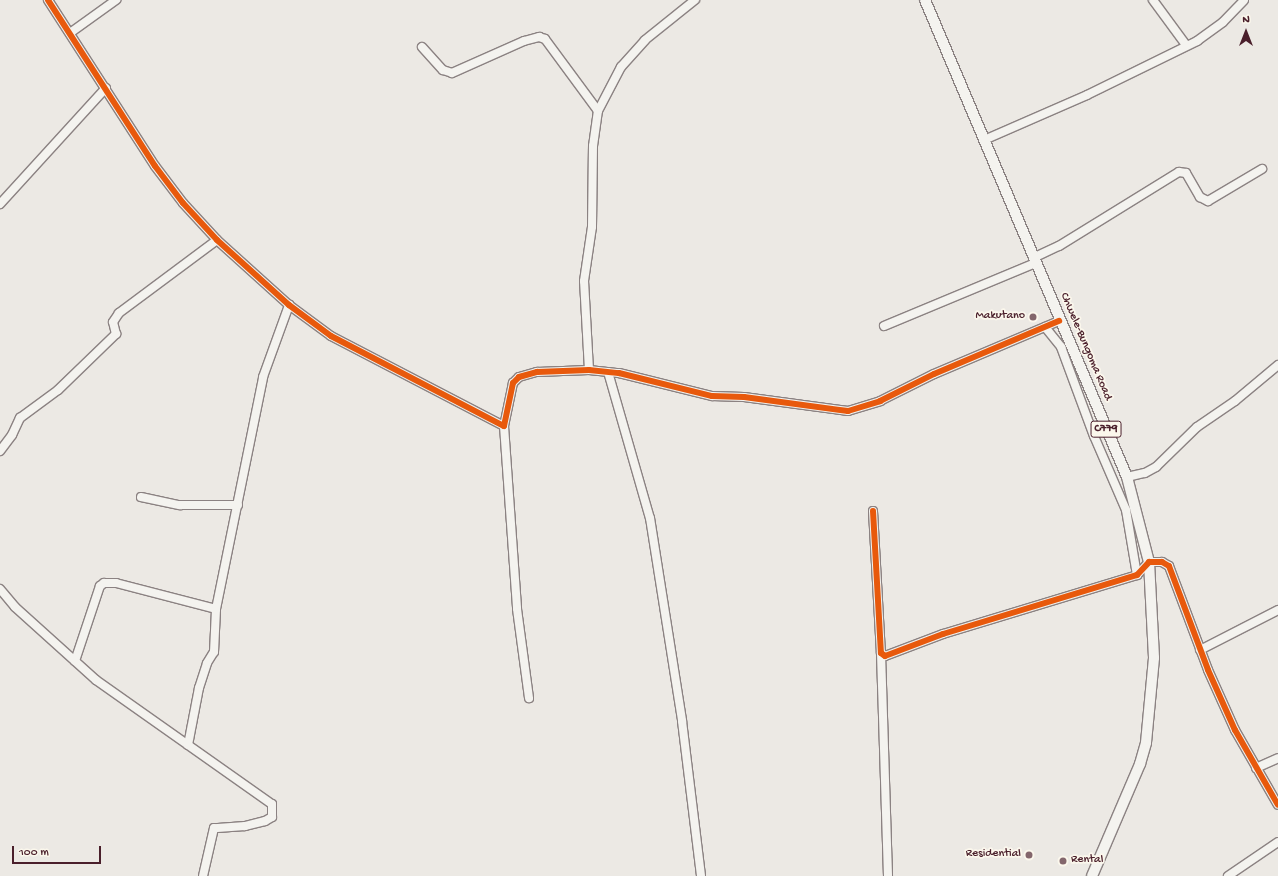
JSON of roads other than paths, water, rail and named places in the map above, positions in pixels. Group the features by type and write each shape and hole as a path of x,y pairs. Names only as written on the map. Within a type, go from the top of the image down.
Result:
{"main road":[{"name":"Chwele-Bungoma Road","path":"925,0 1059,321 1127,476 1149,562 1154,658 1146,743 1140,764 1092,876"}],"street":[{"path":"48,0 155,166 183,203 217,240 308,321 349,346 504,426"},
{"path":"70,33 116,0"},
{"path":"589,370 584,281 592,227 592,146 598,111 621,67 645,40 695,0"},
{"path":"1153,0 1186,44"},
{"path":"984,140 1087,95 1186,44 1197,41 1223,22 1244,0"},
{"path":"422,48 443,70 452,73 524,41 539,37 545,39 598,111"},
{"path":"0,204 106,88"},
{"path":"884,326 1034,260 1179,172 1186,173 1200,197 1208,201 1262,168"},
{"path":"0,452 12,436 20,418 58,390 116,334 113,322 119,313 217,240"},
{"path":"188,745 199,688 207,663 214,652 216,609 263,377 289,305"},
{"path":"529,698 517,609 504,426 512,383 519,377 537,372 589,370 608,372 699,394 848,411 880,401 934,374 1059,321"},
{"path":"1045,327 1061,347 1075,388 1126,510 1137,575"},
{"path":"1127,476 1145,473 1156,467 1197,427 1241,396 1278,364"},
{"path":"608,372 650,518 682,721 701,876"},
{"path":"1075,388 1086,384"},
{"path":"141,497 180,505 238,505"},
{"path":"873,511 881,653 888,876"},
{"path":"881,653 885,656 889,655 943,634 1137,575 1149,562 1162,562 1169,566 1200,650 1235,730 1278,805"},
{"path":"75,661 100,586 104,583 116,583 216,609"},
{"path":"0,590 15,607 96,680 271,802 274,810 272,817 256,824 214,828 203,876"},
{"path":"1200,650 1278,610"},
{"path":"1256,768 1278,758"},
{"path":"1228,876 1278,842"}],"place":[{"name":"Makutano","path":"1033,317"},
{"name":"Residential","path":"1029,855"},
{"name":"Rental","path":"1063,861"}]}
